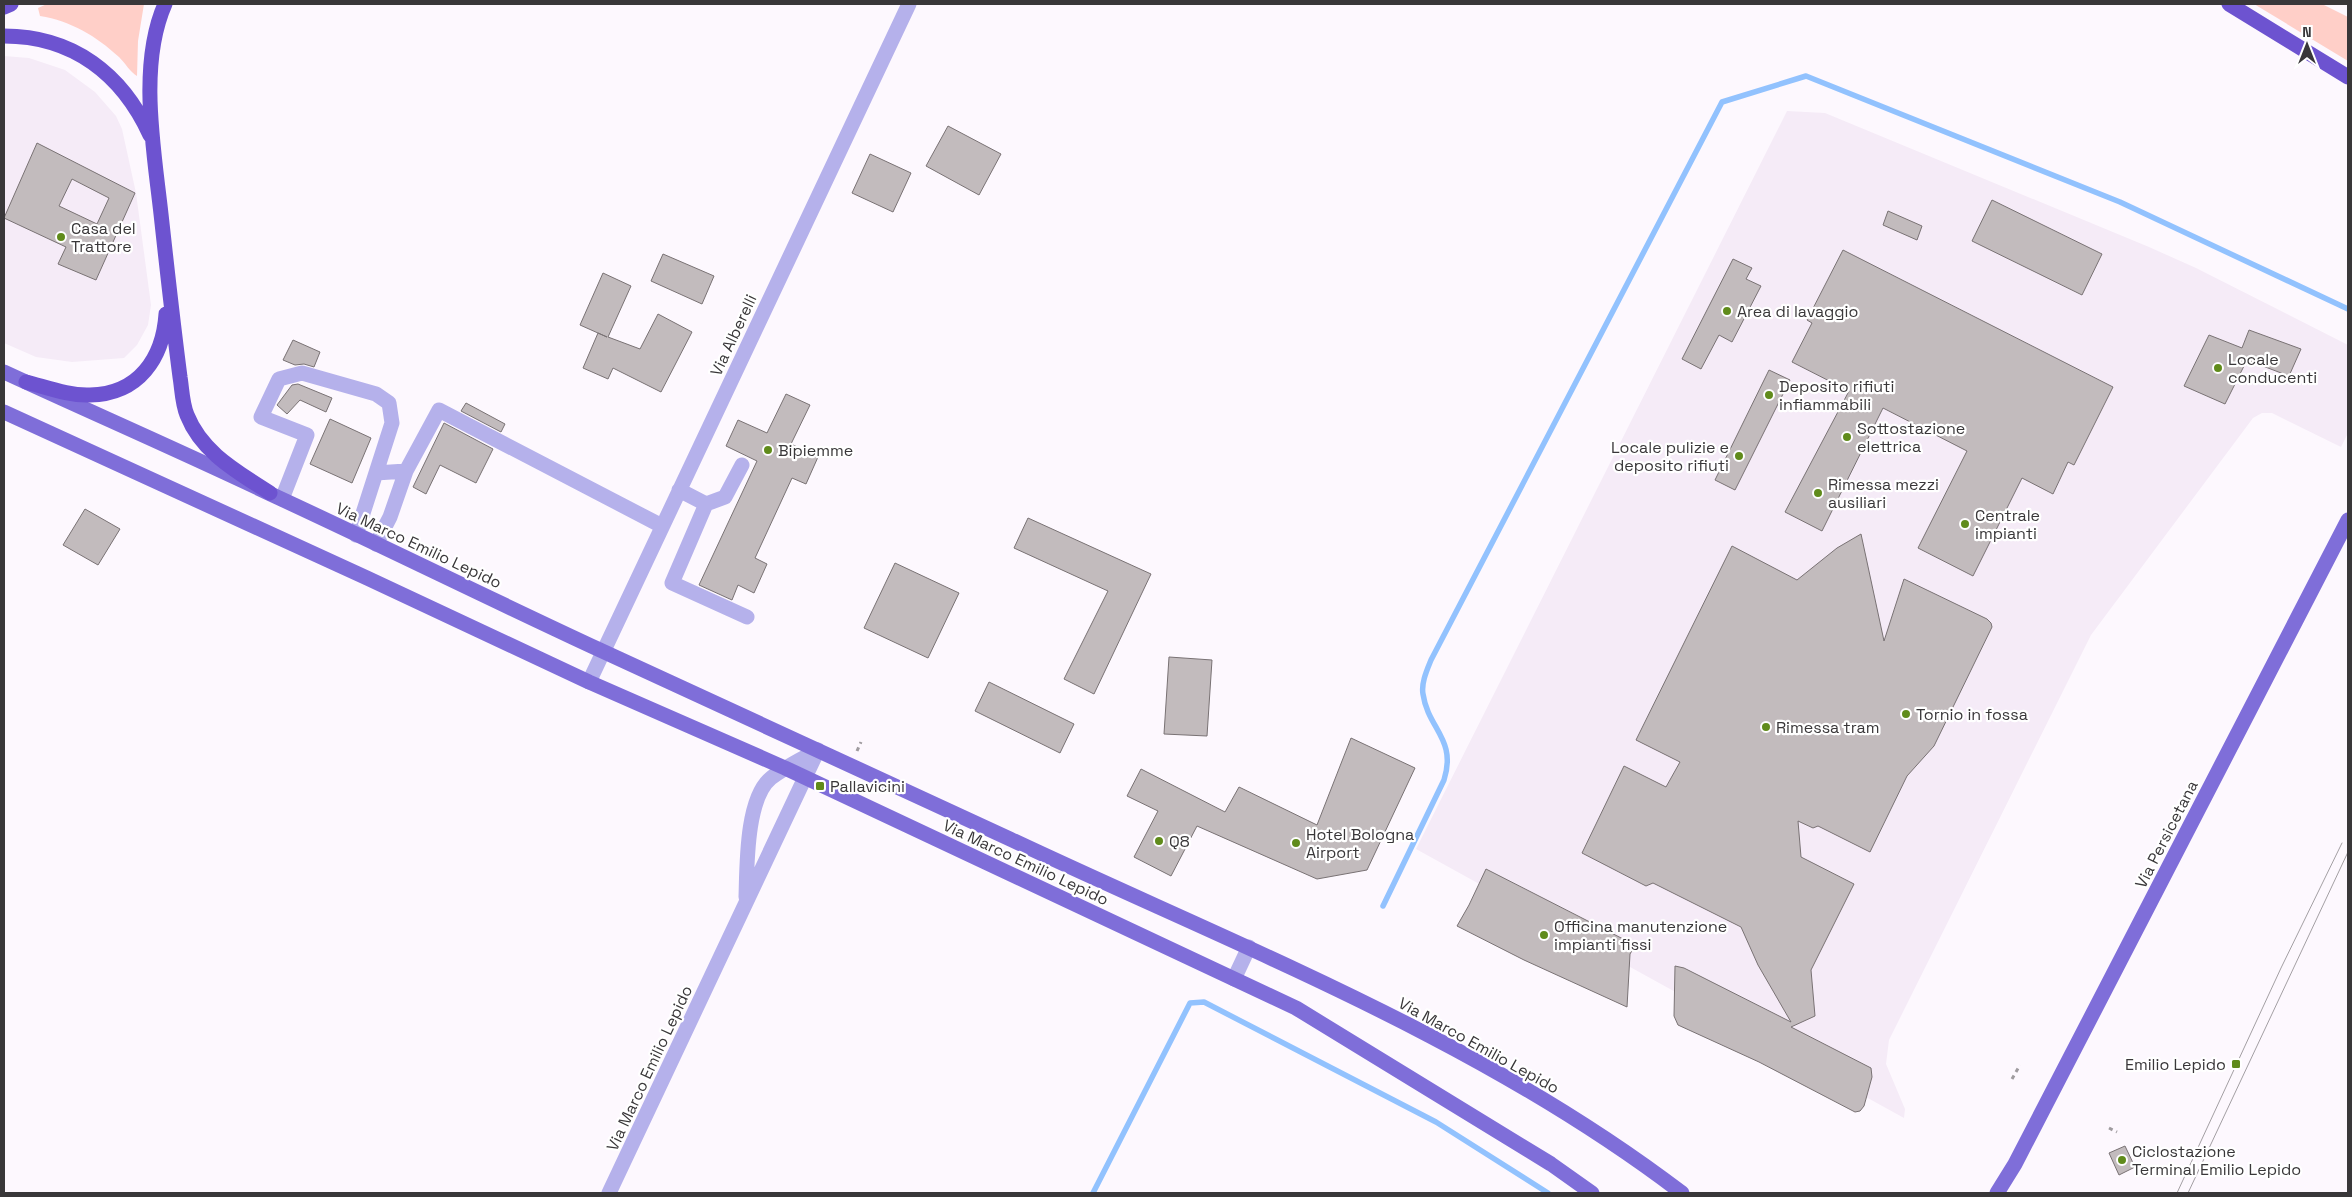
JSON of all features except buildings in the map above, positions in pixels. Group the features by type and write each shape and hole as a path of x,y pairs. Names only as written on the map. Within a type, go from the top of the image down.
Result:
{"highway":[{"path":"4,7 11,4"},
{"path":"165,4 155,32 151,52 153,140 168,280 186,414 197,435 211,451 276,496"},
{"path":"2230,4 2348,77"},
{"path":"4,36 21,36 56,44 98,66 125,92 139,112 153,140"},
{"path":"26,382 89,395 109,394 126,386 141,375 155,360 162,344 168,280"}],"main road":[{"name":"Via Marco Emilio Lepido","path":"4,372 276,496 603,652 1248,947 1441,1041 1575,1119 1682,1193"},
{"name":"Via Marco Emilio Lepido","path":"4,412 589,682 786,768 1296,1008 1551,1164 1592,1193"},
{"name":"Via Persicetana","path":"1997,1193 2015,1164 2348,520"},
{"name":"Via Persicetana","path":"2006,1193 2015,1164"}],"street":[{"name":"Via Alberelli","path":"589,682 909,4"},
{"path":"276,496 308,435 261,417 279,379 302,373 376,394 389,403 392,423 356,535"},
{"path":"376,544 390,517 406,470 439,410 662,526"},
{"path":"742,466 725,497 706,504 672,583 746,617"},
{"path":"376,473 406,470"},
{"path":"679,490 706,504"},
{"name":"Via Marco Emilio Lepido","path":"746,904 748,848 755,808 763,788 770,778 818,750"},
{"name":"Via Marco Emilio Lepido","path":"609,1193 818,750"},
{"path":"1234,979 1248,947"}],"path":[{"path":"2012,1079 2020,1065"},
{"path":"2109,1128 2117,1132"}],"shaded area":[{"path":"47,4 144,4 138,41 137,76 119,57 92,36 73,26 40,16 38,8"},
{"path":"2254,4 2322,4 2348,17 2348,61"},
{"path":"4,56 29,58 65,70 95,92 116,116 122,129 136,193 151,305 148,325 137,345 124,358 72,362 36,357 4,343"},
{"path":"1787,111 1825,113 2149,247 2196,268 2348,345 2348,433 2341,447 2272,413 2262,413 2253,418 2091,635 1889,1040 1886,1064 1905,1109 1904,1118 1416,849"}],"waterway":[{"path":"1383,906 1444,780 1447,766 1447,754 1444,744 1430,716 1423,694 1426,672 1431,660 1722,102 1806,76 2120,202 2348,309"},
{"path":"1093,1193 1190,1003 1204,1002 1436,1122 1548,1193"}],"tram line":[{"path":"2177,1193 2281,968 2342,843"},
{"path":"2188,1193 2348,852"}],"place":[{"name":"Casa del Trattore","path":"61,237"},
{"name":"Area di lavaggio","path":"1727,311"},
{"name":"Locale conducenti","path":"2218,368"},
{"name":"Deposito rifiuti infiammabili","path":"1769,395"},
{"name":"Sottostazione elettrica","path":"1847,437"},
{"name":"Bipiemme","path":"768,450"},
{"name":"Locale pulizie e deposito rifiuti","path":"1739,456"},
{"name":"Rimessa mezzi ausiliari","path":"1818,493"},
{"name":"Centrale impianti","path":"1965,524"},
{"name":"Tornio in fossa","path":"1906,714"},
{"name":"Rimessa tram","path":"1766,727"},
{"name":"Pallavicini","path":"820,786"},
{"name":"Q8","path":"1159,841"},
{"name":"Hotel Bologna Airport","path":"1296,843"},
{"name":"Officina manutenzione impianti fissi","path":"1544,935"},
{"name":"Emilio Lepido","path":"2236,1064"},
{"name":"Ciclostazione Terminal Emilio Lepido","path":"2122,1160"}]}
